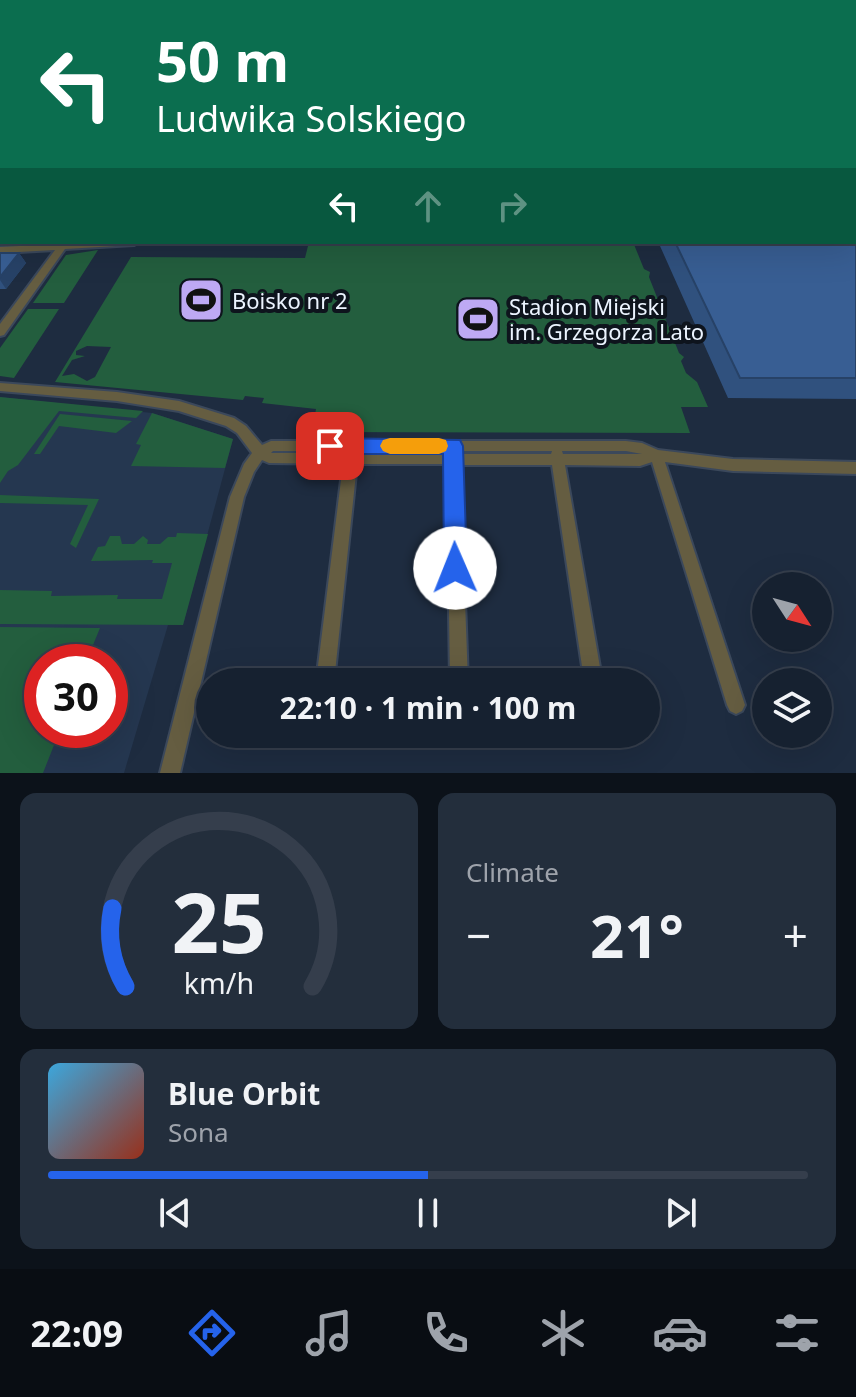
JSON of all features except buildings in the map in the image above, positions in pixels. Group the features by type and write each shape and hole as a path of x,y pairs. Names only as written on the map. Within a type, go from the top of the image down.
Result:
{"street":[{"path":"0,250 64,244"},
{"path":"0,332 64,244"},
{"path":"0,387 166,404 208,414 239,427 258,453 269,458 352,453 557,453 640,460 656,455 764,467 856,468"},
{"path":"170,773 237,497 248,468 258,453"},
{"path":"327,668 352,453"},
{"path":"453,453 459,668"},
{"path":"557,453 591,668"},
{"path":"656,455 736,705"}],"shaded area":[{"path":"0,397 152,413 233,439 183,625 168,625 124,773 0,773"}],"green space":[{"name":"Stadion Miejski im. Grzegorza Lato","path":"308,244 634,244 644,269 650,272 649,277 679,353 684,357 681,361 686,373 697,382 708,407 681,407 690,433 312,432 316,409 262,403 264,398 245,396 243,400 55,382 131,257 305,258","holes":["87,346 111,347 95,377 87,381 74,374 62,376 72,360 85,356 76,355 76,351"]},
{"path":"98,250 64,303 33,303 66,255"},
{"path":"28,309 59,309 14,378 0,376 0,348"},
{"path":"0,397 143,411 136,418 59,411 18,465 8,471 0,483"},
{"path":"152,413 233,439 225,468 131,466 141,445 136,444"},
{"path":"60,414 132,421 116,433 59,426 40,454 34,454"},
{"path":"0,495 99,499 76,548 70,544 88,505 0,503"},
{"path":"177,533 208,534 183,625 0,624 0,590 52,591 51,596 118,595 117,599 162,599 172,563 152,563 153,560 91,561 98,547 105,546 110,536 120,536 122,544 134,544 143,536 148,540 147,544 160,544 168,537 176,537"},
{"path":"0,627 100,628 93,644 24,644 24,748 53,748 43,773 0,773"}],"slow traffic":[{"path":"390,446 439,446"}],"place":[{"name":"Boisko nr 2","path":"201,300"},
{"name":"Stadion Miejski im. Grzegorza Lato","path":"478,319"}],"route":[{"path":"330,446 453,446 455,568"}]}
